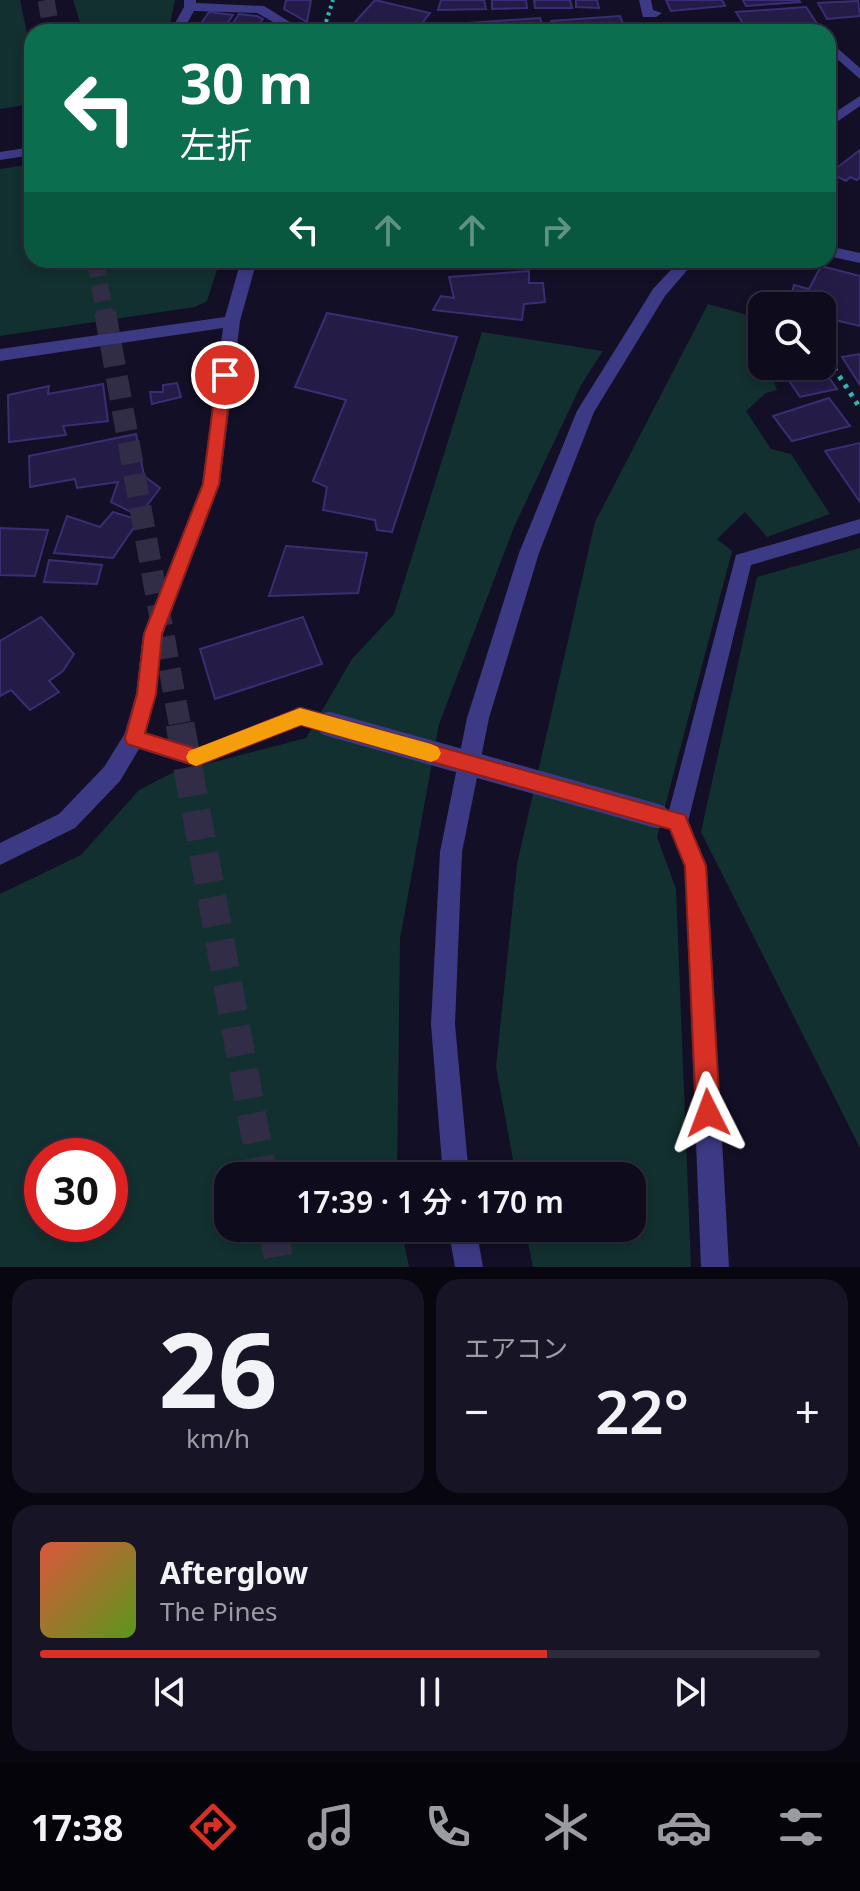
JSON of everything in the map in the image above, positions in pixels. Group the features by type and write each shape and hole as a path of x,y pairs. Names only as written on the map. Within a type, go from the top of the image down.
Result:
{"street":[{"path":"645,0 647,14 656,13"},
{"path":"180,24 190,3 260,9 286,24"},
{"path":"836,52 860,75"},
{"path":"836,118 860,100"},
{"path":"0,156 24,152"},
{"path":"836,253 860,258"},
{"path":"0,854 67,821 112,774 134,738 146,694 153,634 211,484 232,321 247,268"},
{"path":"455,1162 443,1024 451,852 478,718 529,553 586,411 659,293 681,268"},
{"path":"0,355 232,321"},
{"path":"667,819 743,560 860,526"},
{"path":"134,738 197,758 300,716 667,819 696,866 715,1267"},
{"path":"465,1242 469,1267"}],"path":[{"path":"325,24 333,0"},
{"path":"836,371 860,408"}],"green space":[{"path":"0,0 20,0 25,24 24,105 0,109"},
{"path":"73,0 175,0 170,24 80,24"},
{"path":"24,165 24,268 217,268 207,301 195,307 0,336 0,169"},
{"path":"708,304 748,315 748,380 773,380 777,390 766,393 746,411 771,449 791,454 830,514 767,537 745,512 717,539 732,551 657,837 676,889 691,1267 533,1267 528,1242 646,1242 646,1162 513,1162 496,1067 517,864 595,522"},
{"path":"482,332 603,351 581,385 514,527 439,724 400,939 397,1162 214,1162 214,1242 404,1242 409,1267 0,1267 0,894 81,855 139,790 172,773 306,738 352,659 394,614"},
{"path":"860,548 860,1148 701,832 757,577"}],"building":[{"path":"286,0 311,0 307,22 284,9"},
{"path":"375,0 430,13 421,24 355,22"},
{"path":"441,0 484,0 486,9 438,10"},
{"path":"492,0 526,0 527,8 492,9"},
{"path":"534,0 570,0 572,8 535,8"},
{"path":"576,0 597,0 599,8 576,7"},
{"path":"666,0 722,0 725,6 671,11"},
{"path":"743,0 799,0 800,2 746,6"},
{"path":"858,1 860,16 827,19 818,3"},
{"path":"806,7 817,24 743,24 736,12"},
{"path":"209,12 233,15 227,24 201,24"},
{"path":"239,14 263,19 259,24 232,24"},
{"path":"620,16 623,24 552,24 551,21"},
{"path":"540,18 542,24 454,24"},
{"path":"860,150 860,177 857,180 850,177 846,181 836,176 836,168"},
{"path":"820,268 860,276 860,326 836,320 836,292 792,292 794,285 809,289"},
{"path":"529,271 529,283 543,283 545,302 524,304 522,320 433,310 441,296 454,298 449,277"},
{"path":"327,313 457,337 392,532 377,530 375,520 323,510 327,487 313,481 346,400 295,387"},
{"path":"860,354 860,385 842,357"},
{"path":"788,380 831,380 837,389 800,397"},
{"path":"177,383 181,397 152,404 150,392 163,392 163,385"},
{"path":"103,384 108,421 63,426 66,435 9,442 8,395 49,386 48,394"},
{"path":"829,398 850,426 792,441 773,416"},
{"path":"136,434 144,476 160,488 139,516 111,502 118,482 77,488 75,479 30,487 29,456"},
{"path":"860,443 860,502 825,451"},
{"path":"113,512 139,520 113,558 54,553 67,516 100,527"},
{"path":"0,528 48,530 35,576 0,575"},
{"path":"286,546 367,553 358,593 269,596"},
{"path":"49,560 102,565 97,584 44,582"},
{"path":"41,617 74,654 63,671 49,681 59,692 30,710 11,690 0,696 0,641"},
{"path":"303,617 322,664 215,699 200,649"}],"tunnel":[{"path":"46,0 50,24"},
{"path":"96,268 105,314"},
{"path":"105,312 180,726"},
{"path":"180,724 260,1162"},
{"path":"276,1242 280,1267"}],"slow traffic":[{"path":"196,757 300,716 431,753"}],"route":[{"path":"225,375 211,484 153,634 146,694 134,738 197,758 300,716 677,822 696,866 708,1113"}]}
